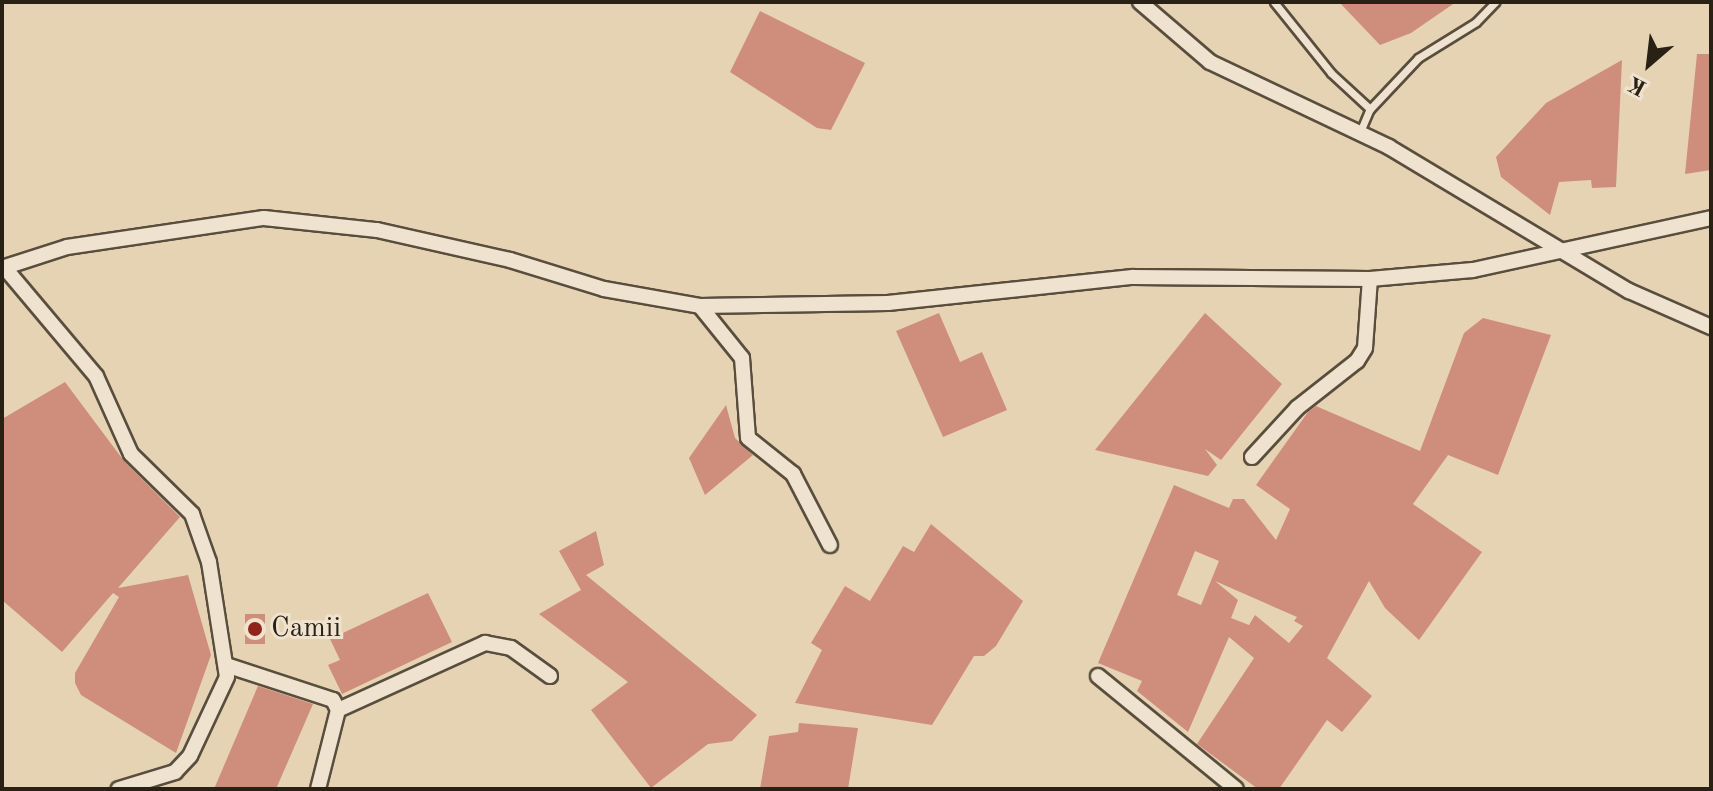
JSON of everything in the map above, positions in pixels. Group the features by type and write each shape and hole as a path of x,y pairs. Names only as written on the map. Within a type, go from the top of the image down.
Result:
{"street":[{"path":"1140,2 1210,62 1360,132 1472,192 1629,291 1711,327"},
{"path":"119,789 175,772 190,756 229,666 209,562 192,514 131,454 96,376 3,268 67,247 264,218 377,230 510,260 604,289 700,306 888,303 1133,277 1370,279 1473,270 1711,218"},
{"path":"1252,457 1297,408 1357,361 1365,348 1370,279"},
{"path":"700,306 742,358 748,438 793,474 830,545"},
{"path":"338,710 485,643 511,648 550,676"},
{"path":"229,666 319,691 333,700 338,710 318,789"},
{"path":"1098,676 1236,789"}],"lane":[{"path":"1274,2 1331,73 1370,109"},
{"path":"1360,132 1370,109 1418,58 1476,22 1495,2"}],"building":[{"path":"1339,2 1456,2 1411,33 1380,45"},
{"path":"760,11 865,63 831,130 817,128 730,72"},
{"path":"1697,54 1711,54 1711,170 1685,174"},
{"path":"1622,60 1616,187 1592,188 1591,180 1559,182 1550,215 1501,177 1496,157 1546,103"},
{"path":"939,313 960,362 982,352 1007,410 943,437 896,331"},
{"path":"1205,313 1282,384 1221,460 1205,449 1217,465 1208,476 1095,450"},
{"path":"1483,318 1551,335 1498,475 1448,455 1413,504 1482,552 1419,640 1385,608 1369,581 1327,658 1372,696 1342,732 1327,720 1279,789 1258,789 1197,744 1254,658 1229,637 1188,732 1137,691 1142,681 1098,663 1174,485 1229,508 1233,499 1244,499 1276,540 1290,509 1256,485 1308,412 1316,406 1420,451 1464,333","holes":["1195,551 1219,561 1201,605 1177,595","1215,581 1297,617 1294,621 1303,626 1289,643 1255,615 1249,625 1231,618 1238,600"]},
{"path":"65,382 124,461 180,517 118,588 188,575 211,655 176,753 81,695 75,683 75,673 119,597 113,593 62,652 2,600 2,419"},
{"path":"726,405 735,438 753,455 705,495 689,458"},
{"path":"931,524 1023,601 996,646 984,656 974,656 932,725 795,703 822,650 811,643 845,586 870,601 903,546 914,552"},
{"path":"596,531 604,565 586,575 757,715 732,741 708,744 651,788 591,710 628,682 539,614 581,590 559,551"},
{"path":"428,593 452,642 342,694 328,665 340,660 330,639"},
{"name":"Camii","path":"245,614 265,614 265,644 245,644"},
{"path":"258,686 313,704 276,789 214,789"},
{"path":"799,723 858,728 848,789 760,789 769,736 798,732"}],"place":[{"name":"Camii","path":"255,629"}]}
